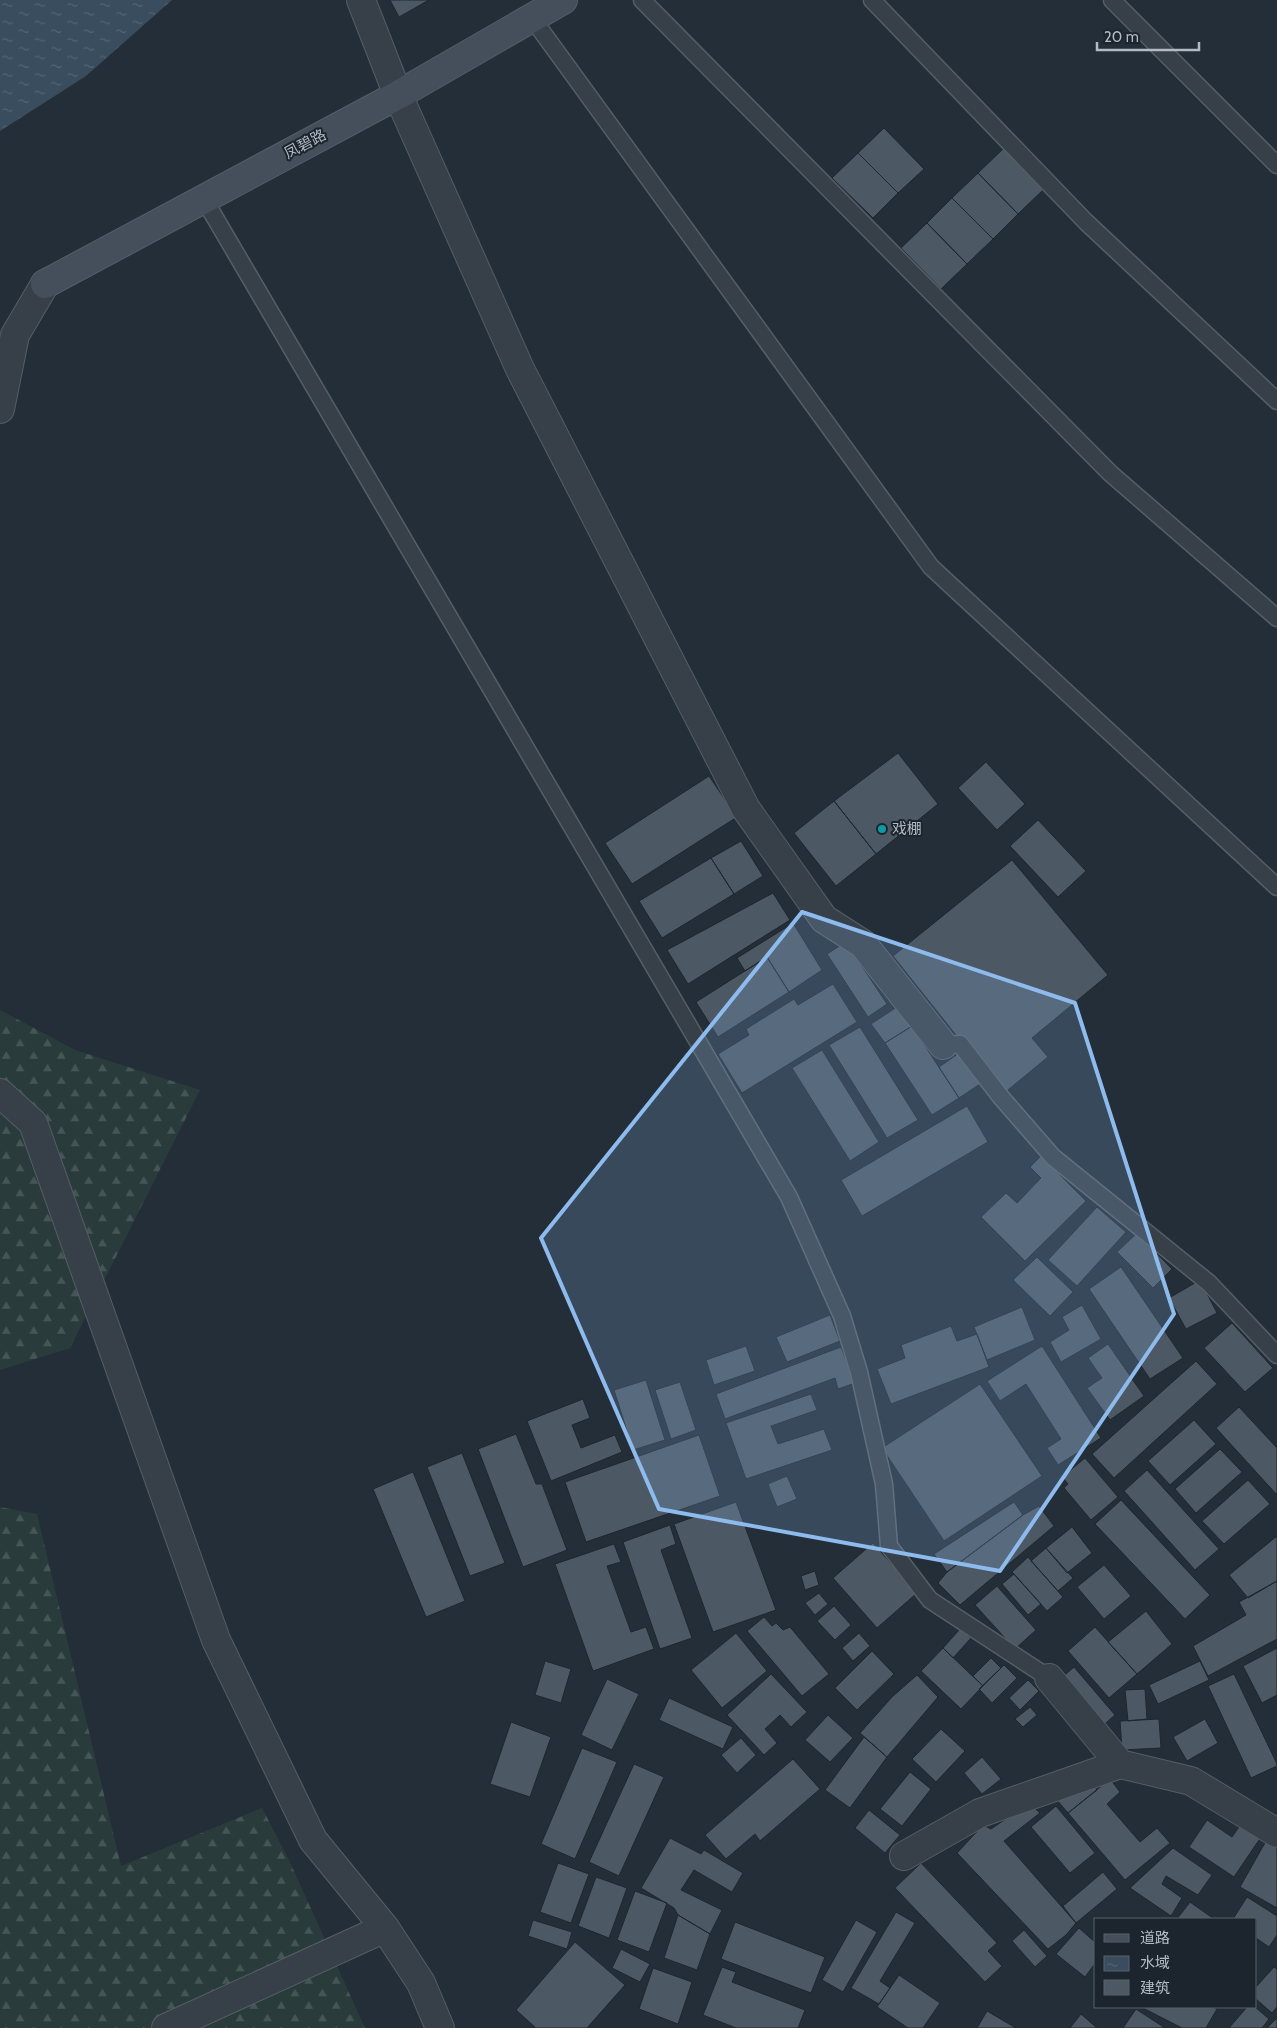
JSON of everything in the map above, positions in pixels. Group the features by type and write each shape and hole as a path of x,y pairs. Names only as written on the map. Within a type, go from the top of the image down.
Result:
{"main road":[{"name":"凤碧路","path":"45,284 398,95 563,0"}],"street":[{"path":"361,0 398,95 520,369 746,809 824,919 863,944 943,1045"},
{"path":"0,409 8,333 45,284"},
{"path":"0,1093 32,1123 216,1640 313,1840 385,1928 421,1983 440,2028"},
{"path":"1049,1678 1120,1764"},
{"path":"904,1856 980,1813 1120,1764 1191,1781 1277,1833"},
{"path":"166,2028 385,1928"}],"lane":[{"path":"642,0 1110,473 1277,618"},
{"path":"872,0 1086,222 1277,400"},
{"path":"1112,0 1277,165"},
{"path":"532,18 931,567 1277,888"},
{"path":"204,199 789,1196 842,1316 859,1372 884,1484 889,1546 930,1600 1049,1678"},
{"path":"943,1045 960,1044 1000,1096 1053,1157 1209,1283 1277,1356"}],"highlighted area":[{"path":"802,912 1075,1003 1174,1314 1000,1571 659,1509 541,1238"}],"green space":[{"path":"0,1010 75,1050 200,1090 70,1348 0,1370"},
{"path":"0,1507 37,1514 121,1866 262,1808 288,1858 365,2028 0,2028"}],"water":[{"path":"0,0 172,0 86,76 0,131"}],"building":[{"path":"390,0 429,0 399,17"},
{"path":"884,128 924,169 898,193 858,153"},
{"path":"1004,148 1044,189 1018,214 978,173"},
{"path":"858,153 898,193 873,218 832,178"},
{"path":"978,173 1018,214 993,239 952,198"},
{"path":"952,198 993,239 967,264 927,223"},
{"path":"927,223 967,264 941,289 901,248"},
{"name":"戏棚","path":"898,753 938,804 876,854 834,801"},
{"path":"986,762 1025,804 997,830 958,788"},
{"path":"709,776 737,817 632,884 605,843"},
{"path":"834,801 876,854 836,886 794,833"},
{"path":"1038,820 1086,871 1058,897 1010,846"},
{"path":"741,841 763,876 734,894 711,858"},
{"path":"711,858 734,894 662,938 639,901"},
{"path":"1012,860 1108,975 1032,1038 1048,1057 1003,1094 893,956"},
{"path":"773,893 790,920 688,984 667,950"},
{"path":"793,923 822,970 789,992 767,957 745,971 737,958"},
{"path":"846,942 887,1004 868,1017 827,954"},
{"path":"767,957 789,992 718,1037 696,1002"},
{"path":"833,984 857,1022 742,1093 718,1054 749,1035 746,1029 794,999 798,1005"},
{"path":"903,1003 917,1023 885,1043 871,1024"},
{"path":"912,1026 959,1098 932,1115 885,1043"},
{"path":"860,1027 918,1120 887,1138 829,1045"},
{"path":"822,1050 879,1142 850,1161 792,1068"},
{"path":"962,1051 983,1082 959,1098 939,1067"},
{"path":"967,1106 988,1142 862,1216 841,1180"},
{"path":"1041,1156 1086,1201 1025,1261 981,1217 1006,1193 1017,1203 1041,1178 1030,1167"},
{"path":"1097,1207 1126,1232 1077,1286 1048,1260"},
{"path":"1137,1233 1172,1269 1153,1288 1117,1252"},
{"path":"1037,1257 1073,1292 1050,1316 1013,1280"},
{"path":"1121,1267 1183,1358 1150,1379 1089,1289"},
{"path":"1200,1280 1217,1313 1186,1329 1169,1298"},
{"path":"1082,1305 1101,1339 1061,1362 1050,1342 1069,1330 1062,1317"},
{"path":"1022,1307 1035,1340 987,1360 974,1327"},
{"path":"830,1315 840,1341 787,1362 776,1337"},
{"path":"1232,1323 1273,1368 1245,1392 1204,1348"},
{"path":"951,1326 957,1341 977,1334 989,1367 891,1404 877,1369 905,1358 901,1345"},
{"path":"1108,1344 1144,1396 1110,1420 1087,1388 1102,1378 1088,1358"},
{"path":"746,1346 755,1371 714,1385 706,1360"},
{"path":"1042,1346 1101,1438 1058,1465 1047,1448 1061,1439 1026,1384 1000,1401 987,1381"},
{"path":"841,1347 855,1383 838,1389 835,1378 725,1419 716,1394"},
{"path":"1196,1361 1217,1384 1114,1478 1092,1454"},
{"path":"646,1380 665,1440 633,1450 614,1390"},
{"path":"680,1382 696,1430 671,1439 655,1390"},
{"path":"980,1384 1042,1476 944,1541 882,1448"},
{"path":"811,1394 817,1410 771,1426 778,1444 824,1429 832,1450 746,1479 726,1423"},
{"path":"583,1399 590,1418 572,1425 581,1448 615,1435 622,1452 551,1481 527,1421"},
{"path":"1239,1407 1277,1448 1277,1495 1216,1428"},
{"path":"1194,1420 1216,1444 1170,1485 1148,1461"},
{"path":"516,1434 536,1484 542,1484 567,1550 523,1567 478,1449"},
{"path":"699,1435 720,1496 586,1542 565,1482"},
{"path":"1220,1449 1242,1472 1196,1513 1175,1489"},
{"path":"462,1453 505,1563 470,1576 427,1467"},
{"path":"1085,1458 1118,1497 1091,1520 1064,1488 1068,1484 1062,1477"},
{"path":"1147,1470 1219,1549 1195,1570 1124,1491"},
{"path":"413,1472 465,1601 426,1617 373,1489"},
{"path":"787,1476 797,1499 777,1507 768,1484"},
{"path":"1248,1480 1270,1504 1224,1544 1202,1521"},
{"path":"1121,1500 1210,1595 1185,1619 1095,1524"},
{"path":"736,1502 776,1610 713,1632 674,1524"},
{"path":"1014,1502 1023,1515 947,1572 934,1554"},
{"path":"1039,1506 1054,1526 960,1605 938,1583 947,1572 1023,1515"},
{"path":"670,1525 676,1544 661,1550 692,1638 660,1649 623,1542"},
{"path":"1072,1527 1092,1553 1067,1573 1046,1548"},
{"path":"1277,1536 1277,1581 1248,1598 1229,1575"},
{"path":"873,1543 917,1593 877,1628 833,1578"},
{"path":"614,1544 621,1562 607,1566 631,1632 646,1627 654,1649 593,1671 555,1564"},
{"path":"1046,1548 1073,1578 1058,1591 1031,1561"},
{"path":"1028,1557 1063,1597 1047,1611 1012,1572"},
{"path":"1104,1565 1131,1596 1104,1619 1077,1587"},
{"path":"815,1571 819,1585 805,1590 801,1576"},
{"path":"1014,1574 1041,1604 1028,1615 1002,1584"},
{"path":"1277,1581 1277,1639 1208,1676 1193,1646 1246,1615 1239,1602"},
{"path":"997,1586 1036,1630 1015,1649 975,1605"},
{"path":"819,1593 828,1604 815,1615 805,1603"},
{"path":"834,1606 851,1625 835,1640 817,1621"},
{"path":"1146,1611 1172,1644 1137,1674 1108,1642"},
{"path":"764,1617 772,1626 776,1623 783,1630 790,1627 829,1674 802,1696 747,1631"},
{"path":"1095,1627 1137,1674 1109,1698 1068,1651"},
{"path":"960,1629 971,1638 953,1658 943,1648"},
{"path":"736,1633 767,1671 722,1708 691,1670"},
{"path":"859,1633 870,1646 853,1661 842,1648"},
{"path":"943,1648 983,1686 961,1709 921,1671"},
{"path":"1277,1648 1277,1695 1262,1703 1243,1666"},
{"path":"872,1651 894,1674 857,1710 835,1688"},
{"path":"991,1658 1001,1668 983,1686 973,1676"},
{"path":"545,1661 571,1669 561,1703 535,1695"},
{"path":"1200,1661 1209,1680 1158,1704 1149,1685"},
{"path":"1004,1665 1017,1678 992,1703 979,1689"},
{"path":"1074,1667 1115,1715 1100,1728 1060,1679"},
{"path":"771,1674 807,1712 791,1727 780,1715 765,1729 777,1743 764,1755 727,1715"},
{"path":"1234,1674 1277,1764 1277,1766 1251,1778 1208,1686"},
{"path":"917,1675 938,1697 887,1757 860,1733 892,1697"},
{"path":"607,1679 639,1694 612,1750 581,1735"},
{"path":"1028,1680 1039,1691 1020,1710 1009,1698"},
{"path":"1145,1689 1147,1719 1128,1721 1125,1690"},
{"path":"669,1698 733,1727 723,1749 659,1720"},
{"path":"1030,1707 1037,1715 1023,1727 1015,1719"},
{"path":"828,1715 853,1738 830,1762 805,1740"},
{"path":"1159,1719 1161,1748 1122,1750 1120,1721"},
{"path":"1205,1719 1218,1743 1187,1761 1173,1737"},
{"path":"511,1722 551,1737 530,1797 490,1784"},
{"path":"941,1729 965,1751 936,1782 912,1759"},
{"path":"864,1737 887,1757 850,1808 825,1790"},
{"path":"741,1738 756,1755 737,1773 721,1755"},
{"path":"582,1748 617,1762 575,1859 541,1844"},
{"path":"982,1757 1001,1779 982,1794 964,1773"},
{"path":"793,1759 820,1789 760,1841 755,1834 726,1859 705,1835"},
{"path":"634,1764 664,1777 619,1876 589,1862"},
{"path":"910,1772 931,1789 902,1826 880,1809"},
{"path":"1110,1779 1120,1792 1107,1804 1140,1842 1157,1828 1170,1843 1125,1880 1068,1813"},
{"path":"1092,1784 1097,1790 1068,1813 1056,1799"},
{"path":"1029,1803 1040,1813 1004,1841 1076,1923 1066,1935 1048,1949 957,1853 983,1825 991,1829"},
{"path":"1056,1806 1095,1853 1070,1873 1031,1827"},
{"path":"869,1810 900,1835 885,1853 855,1828"},
{"path":"1207,1820 1232,1837 1243,1821 1263,1834 1234,1877 1189,1847"},
{"path":"670,1838 701,1854 704,1850 743,1873 732,1892 694,1870 681,1890 722,1910 710,1934 678,1915 674,1908 641,1888"},
{"path":"1266,1841 1277,1848 1277,1908 1240,1887"},
{"path":"1173,1848 1212,1875 1198,1895 1166,1876 1162,1884 1182,1898 1171,1916 1130,1888"},
{"path":"558,1863 589,1874 571,1923 540,1912"},
{"path":"921,1863 997,1943 988,1951 1002,1966 985,1982 895,1888"},
{"path":"1103,1872 1117,1889 1076,1923 1063,1906"},
{"path":"596,1877 627,1888 609,1938 578,1926"},
{"path":"635,1891 667,1903 649,1952 617,1940"},
{"path":"1247,1897 1277,1916 1277,1935 1269,1947 1257,1939 1257,1918 1234,1918"},
{"path":"1190,1902 1213,1918 1178,1918"},
{"path":"896,1912 915,1923 880,1981 890,1988 879,2004 851,1988"},
{"path":"678,1915 710,1934 697,1970 664,1958"},
{"path":"533,1920 572,1932 567,1949 528,1936"},
{"path":"856,1920 877,1932 843,1992 822,1980"},
{"path":"735,1922 825,1957 811,1993 721,1959"},
{"path":"1079,1928 1094,1941 1094,1965 1085,1977 1056,1954"},
{"path":"1024,1930 1047,1956 1035,1967 1012,1941"},
{"path":"575,1942 625,1985 587,2028 536,2028 516,2010"},
{"path":"621,1949 650,1964 640,1982 612,1968"},
{"path":"722,1967 736,1972 732,1982 805,2010 798,2028 736,2028 703,2015"},
{"path":"1274,1967 1277,1969 1277,2007 1272,2013 1257,2000 1257,1986"},
{"path":"653,1968 692,1982 678,2024 639,2009"},
{"path":"899,1975 940,2003 923,2028 908,2028 877,2007"},
{"path":"1143,2008 1217,2009 1206,2028 1182,2028"},
{"path":"1246,2008 1256,2008 1269,2019 1262,2028 1229,2028"},
{"path":"1136,2009 1165,2028 1123,2028"},
{"path":"987,2011 1016,2028 977,2028"},
{"path":"1081,2014 1097,2028 1070,2028"},
{"path":"1277,2018 1277,2028 1267,2028"}],"place":[{"name":"戏棚","path":"882,829"}]}
